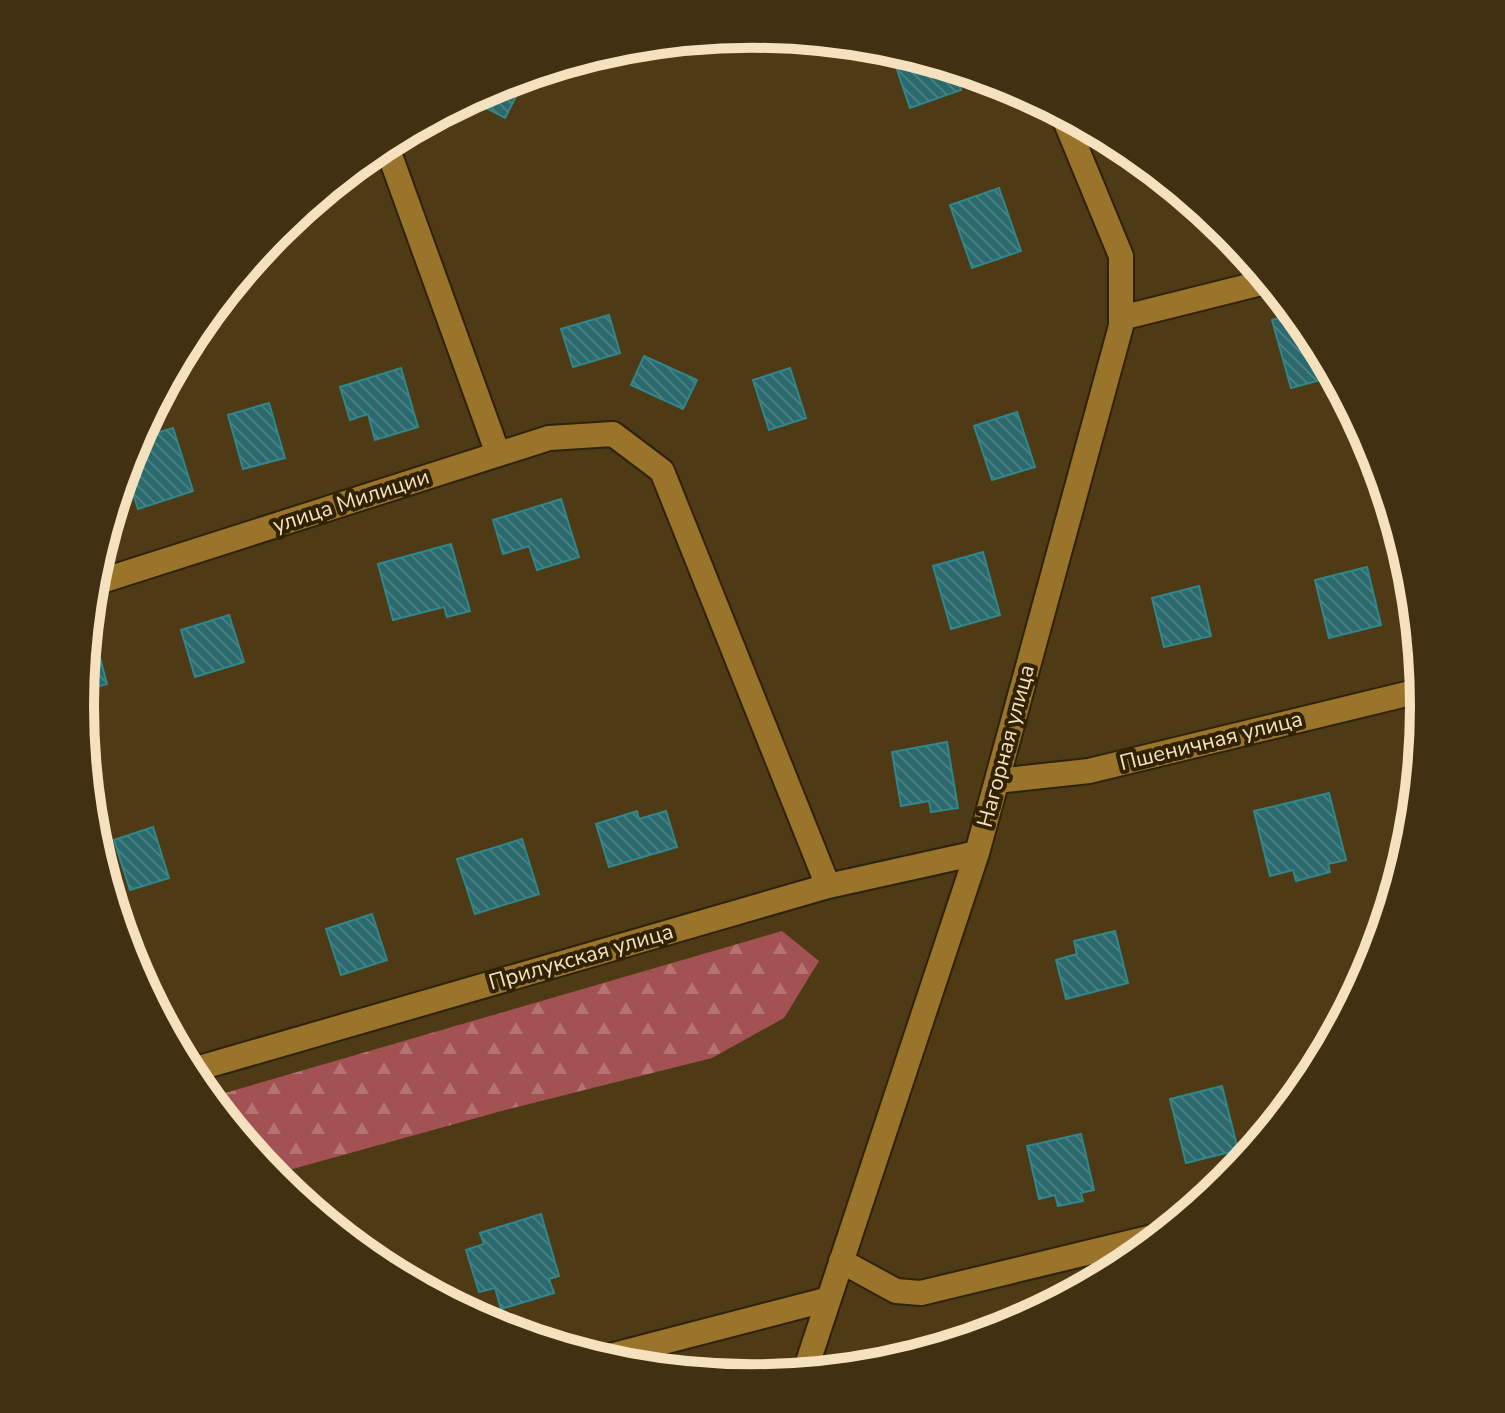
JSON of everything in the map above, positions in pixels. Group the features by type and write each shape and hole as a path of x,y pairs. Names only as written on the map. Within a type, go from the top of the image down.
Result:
{"street":[{"name":"Нагорная улица","path":"808,1363 977,853 1121,318 1121,256 1069,129"},
{"path":"391,157 498,454"},
{"path":"1121,318 1257,284"},
{"name":"улица Милиции","path":"107,579 549,438 613,434 662,471 828,886"},
{"name":"Пшеничная улица","path":"997,781 1089,771 1411,693"},
{"name":"Прилукская улица","path":"202,1067 828,886 977,853"},
{"path":"841,1261 896,1291 921,1293 1136,1241"},
{"path":"625,1352 829,1299"}],"green space":[{"path":"782,931 819,961 784,1018 712,1058 505,1110 286,1171 257,1141 221,1094"}],"building":[{"path":"895,64 958,81 961,90 910,108"},
{"path":"519,91 505,118 483,106"},
{"path":"999,188 1021,251 972,268 950,205"},
{"path":"609,315 620,353 573,367 561,329"},
{"path":"1283,317 1324,379 1291,388 1272,320"},
{"path":"644,356 697,380 683,409 631,385"},
{"path":"401,368 418,427 375,440 368,414 350,420 340,387"},
{"path":"790,368 806,418 769,430 753,380"},
{"path":"269,403 285,458 243,469 228,415"},
{"path":"1017,412 1035,467 992,480 974,426"},
{"path":"173,428 193,491 138,509 131,488 154,434"},
{"path":"561,499 579,557 537,570 529,546 503,554 493,520"},
{"path":"451,544 470,611 447,617 444,607 393,620 378,564"},
{"path":"983,552 1000,615 951,629 933,566"},
{"path":"1367,567 1381,625 1329,638 1315,580"},
{"path":"1199,586 1211,636 1164,647 1152,598"},
{"path":"229,615 244,662 195,677 181,630"},
{"path":"97,646 107,684 94,687"},
{"path":"947,742 958,808 931,812 929,801 901,806 892,752"},
{"path":"1329,793 1346,860 1328,864 1330,872 1296,881 1293,870 1270,876 1254,811"},
{"path":"637,811 639,819 666,811 677,847 609,867 596,824"},
{"path":"153,827 169,878 130,890 114,840"},
{"path":"522,839 539,894 475,914 457,859"},
{"path":"372,914 387,960 341,975 326,929"},
{"path":"1115,931 1128,983 1066,999 1056,960 1077,954 1074,941"},
{"path":"1222,1086 1238,1150 1186,1163 1170,1099"},
{"path":"1081,1134 1094,1190 1081,1193 1083,1201 1058,1206 1055,1195 1039,1199 1027,1146"},
{"path":"541,1214 559,1276 549,1279 554,1293 501,1309 495,1288 479,1292 466,1250 484,1244 480,1233"}]}
